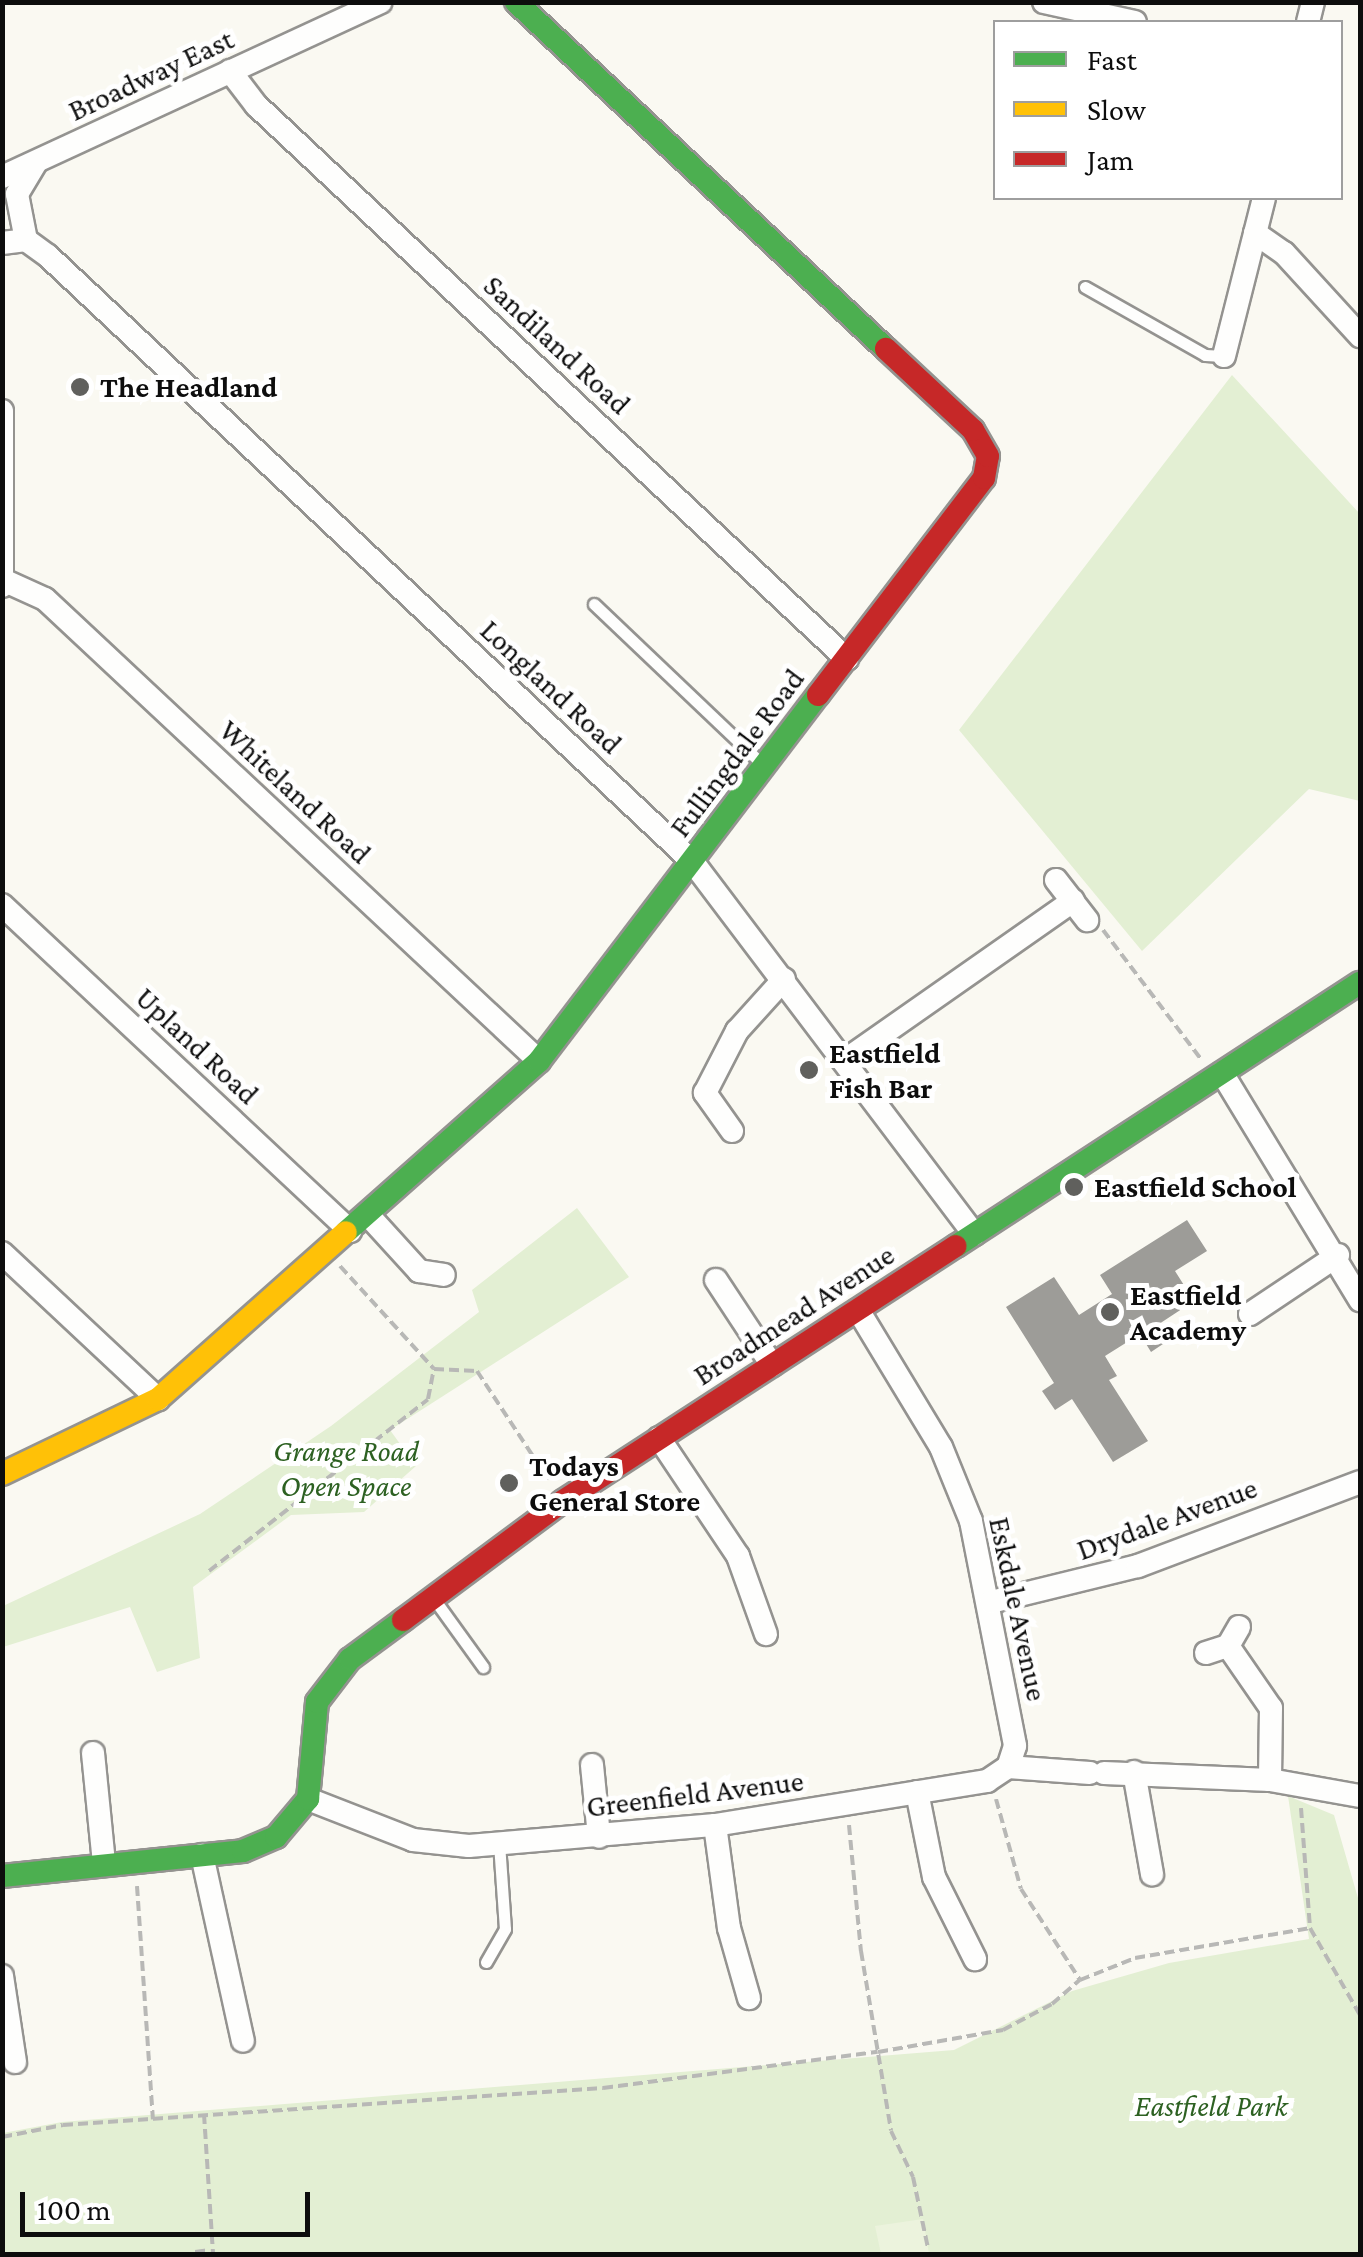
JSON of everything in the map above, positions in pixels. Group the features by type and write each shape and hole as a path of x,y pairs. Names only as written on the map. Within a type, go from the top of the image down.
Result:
{"street":[{"name":"Broadway East","path":"2,177 380,2"},
{"name":"Fullingdale Road","path":"2,1474 158,1400 538,1061 978,488 988,466 985,446 516,2"},
{"path":"1052,8 1123,20"},
{"name":"Sandiland Road","path":"230,71 256,105 847,658"},
{"name":"Longland Road","path":"36,162 17,194 14,242 692,861 847,1059 974,1234"},
{"path":"1224,356 1263,200"},
{"path":"1254,234 1284,253 1360,336"},
{"path":"2,411 3,584"},
{"name":"Whiteland Road","path":"3,584 45,599 538,1061"},
{"path":"847,1059 1080,911 1056,880"},
{"name":"Upland Road","path":"2,905 350,1231"},
{"path":"732,1131 705,1093 737,1032 784,979"},
{"name":"Broadmead Avenue","path":"308,1799 314,1715 328,1682 431,1595 563,1501 1360,983"},
{"path":"1219,1075 1338,1255 1360,1300"},
{"path":"368,1215 418,1270 444,1275"},
{"path":"2,1253 158,1400"},
{"path":"1250,1314 1338,1255"},
{"path":"716,1280 772,1365"},
{"name":"Eskdale Avenue","path":"858,1310 942,1447 971,1521 991,1602 1015,1746 1001,1773"},
{"path":"659,1438 738,1556 766,1634"},
{"name":"Drydale Avenue","path":"991,1602 1138,1566 1360,1482"},
{"path":"1225,1642 1270,1708 1270,1780"},
{"path":"92,1753 104,1864"},
{"path":"592,1765 599,1837"},
{"path":"1134,1772 1152,1874"},
{"name":"Greenfield Avenue","path":"308,1799 413,1840 500,1844 715,1824 846,1805 1001,1773 1134,1772 1270,1780 1360,1796"},
{"path":"916,1792 934,1877 975,1958"},
{"path":"2,1876 202,1856 260,1846 289,1826 308,1799"},
{"path":"715,1824 729,1928 749,1998"},
{"path":"202,1856 243,2041"},
{"path":"2,1976 15,2062"}],"lane":[{"path":"1085,287 1205,355 1224,356"},
{"path":"594,604 765,767"},
{"path":"431,1595 483,1667"},
{"path":"486,1962 505,1929 500,1844"}],"path":[{"path":"1080,911 1097,922 1219,1075"},
{"path":"327,1252 434,1369 477,1371 563,1501"},
{"path":"208,1571 428,1400 434,1369"},
{"path":"1001,1773 1020,1889 1080,1980"},
{"path":"1299,1784 1310,1928 1360,2015"},
{"path":"846,1805 891,2131 913,2177 928,2248"},
{"path":"136,1861 153,2118"},
{"path":"2,2137 153,2118 602,2088 878,2052 1003,2030 1052,2004 1080,1980 1135,1958 1310,1928"},
{"path":"195,2252 212,2252 204,2114"}],"green space":[{"path":"1232,375 1360,514 1360,801 1309,789 1142,951 959,730"},
{"name":"Grange Road Open Space","path":"577,1208 629,1277 390,1430 416,1466 364,1512 291,1515 193,1587 200,1658 157,1672 130,1607 3,1647 3,1606 200,1514 331,1426 479,1312 472,1290"},
{"name":"Eastfield Park","path":"1288,1796 1334,1815 1360,1905 1360,2254 3,2254 3,2133 62,2122 954,2050 1072,1991 1169,1963 1309,1939"},
{"path":"923,2219 929,2254 881,2254 875,2226"}],"building":[{"path":"1187,1220 1207,1251 1175,1271 1194,1301 1159,1324 1169,1340 1151,1352 1140,1334 1105,1356 1117,1376 1109,1380 1148,1441 1113,1462 1072,1399 1055,1410 1042,1391 1054,1383 1006,1307 1054,1277 1079,1315 1112,1294 1100,1275"}],"traffic: fast":[{"path":"516,2 886,349"},
{"path":"346,1232 539,1061 818,695"},
{"path":"956,1246 1360,983"},
{"path":"2,1876 243,1851 276,1837 308,1799 317,1702 350,1659 403,1620"}],"traffic: slow":[{"path":"2,1474 158,1399 346,1232"}],"traffic: jam":[{"path":"818,695 984,478 988,456 973,430 886,349"},
{"path":"403,1620 563,1501 956,1246"}],"place":[{"name":"The Headland","path":"80,387"},
{"name":"Eastfield Fish Bar","path":"809,1070"},
{"name":"Eastfield School","path":"1074,1187"},
{"name":"Eastfield Academy","path":"1110,1312"},
{"name":"Todays General Store","path":"509,1483"}]}
